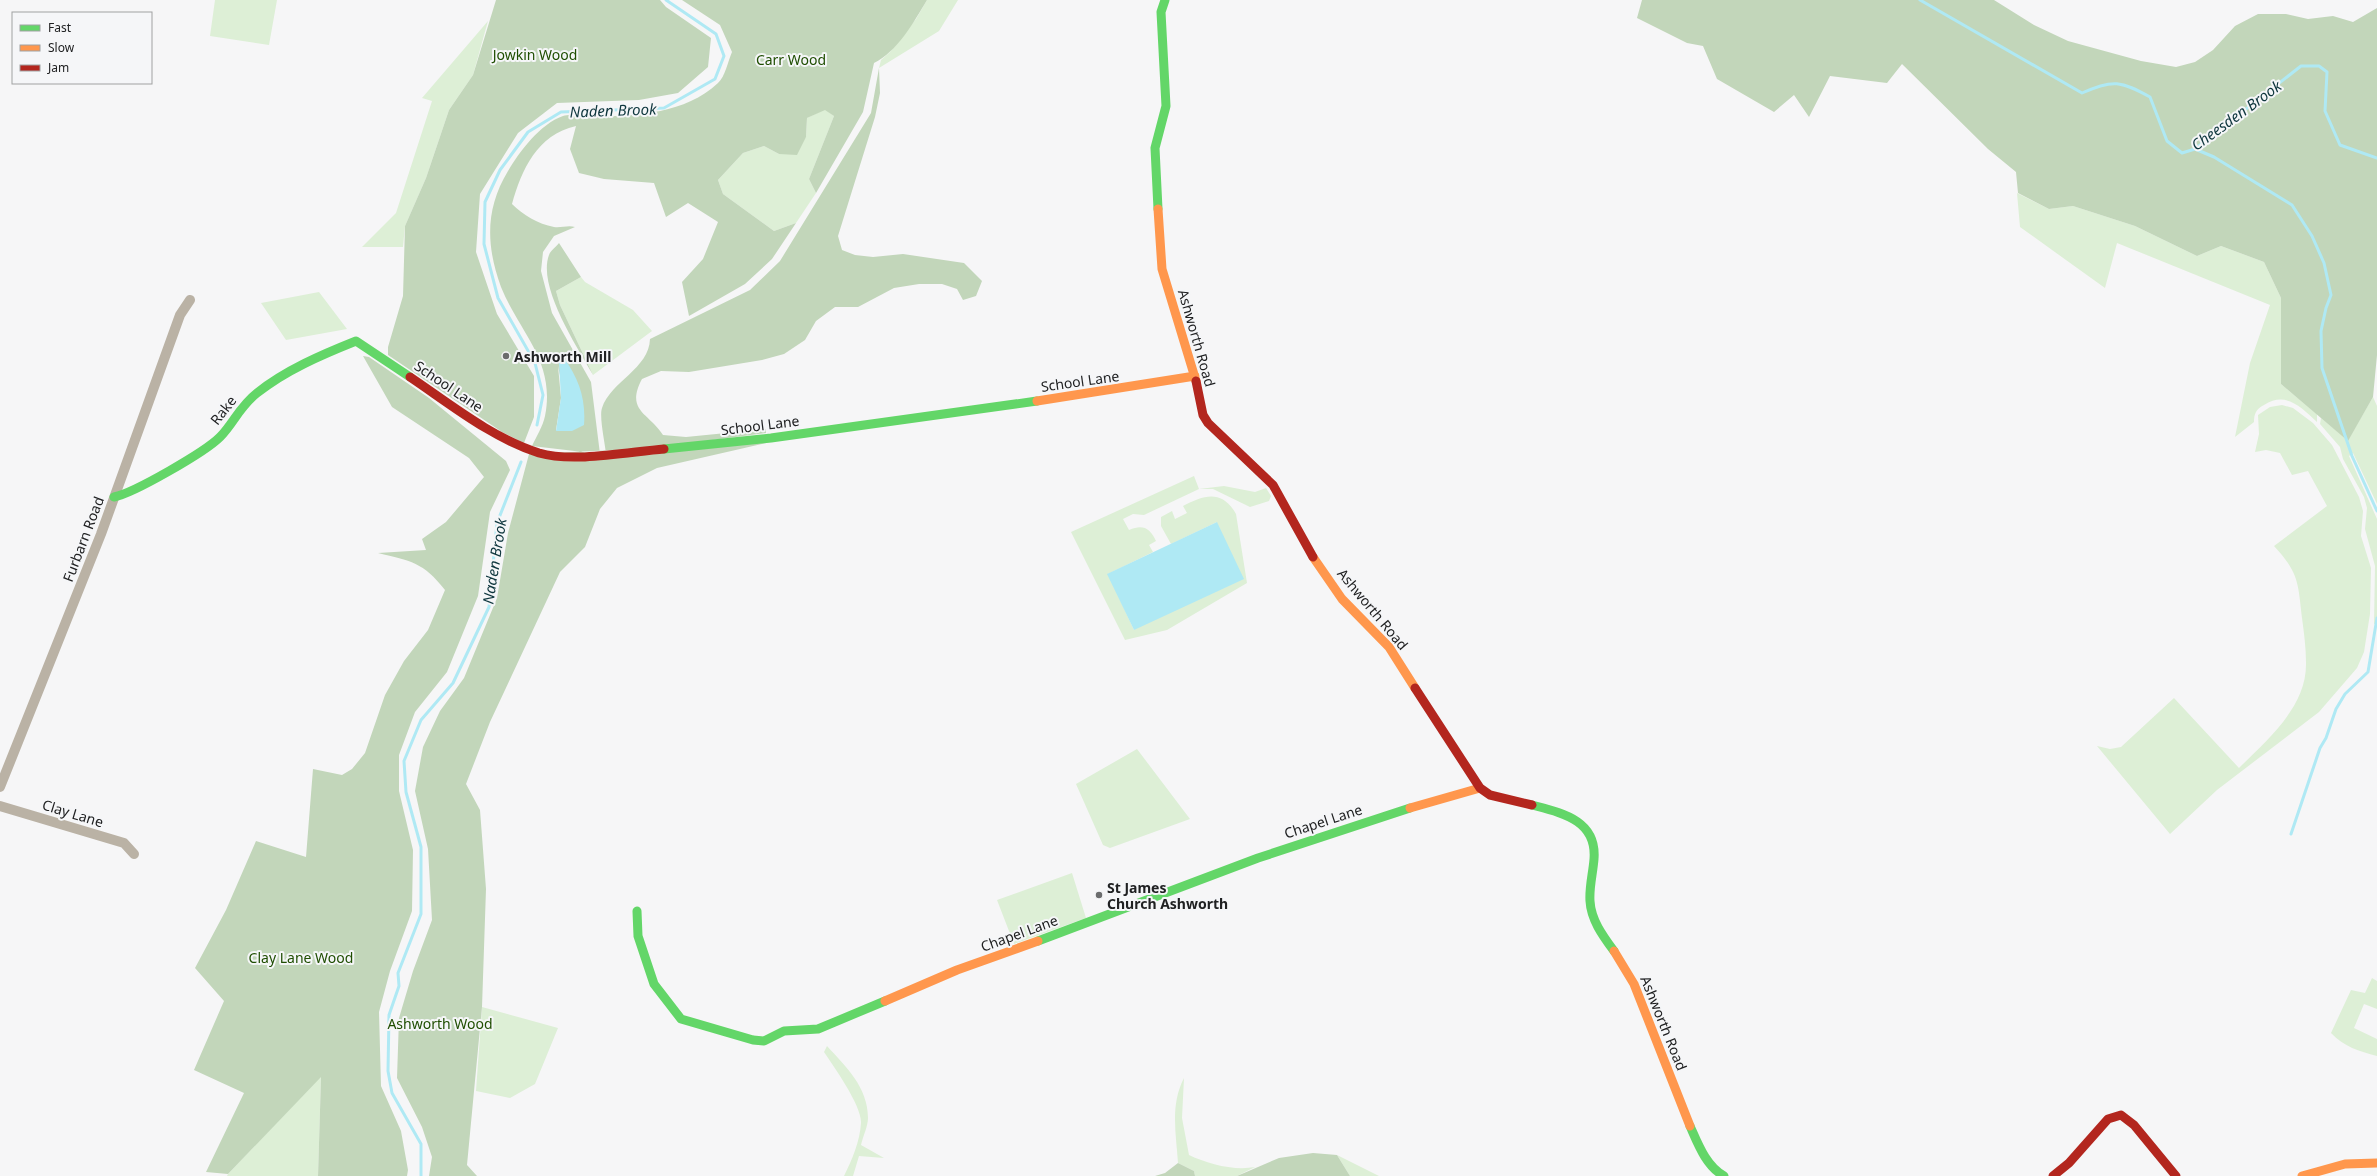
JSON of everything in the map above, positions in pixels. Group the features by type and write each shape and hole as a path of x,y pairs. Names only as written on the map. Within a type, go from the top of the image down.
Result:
{"street":[{"name":"Ashworth Road","path":"1165,0 1161,12 1166,106 1155,148 1154,162 1162,269 1195,376 1202,408 1208,423 1273,485 1325,574 1348,606 1389,647 1443,734 1480,788 1490,795 1576,820 1589,831 1593,839 1594,855 1591,885 1592,912 1634,982 1662,1059 1698,1141 1710,1165 1724,1176"},
{"name":"Furbarn Road","path":"0,787 114,497 180,315 190,300"},
{"name":"School Lane","path":"356,341 475,421 512,442 540,453 580,457 771,438 1091,394 1195,376"},
{"name":"Rake","path":"114,497 119,496 198,454 218,439 244,404 275,381 324,354 356,341"},
{"name":"Chapel Lane","path":"637,911 638,936 654,984 681,1019 753,1040 764,1041 784,1032 818,1029 957,970 1131,908 1258,858 1386,815 1480,788"},
{"name":"Clay Lane","path":"0,806 124,843 134,854"},
{"path":"2053,1176 2069,1163 2108,1119 2121,1115 2134,1125 2176,1176"},
{"path":"2302,1176 2345,1164 2377,1163"}],"green space":[{"path":"215,0 277,0 269,45 210,36"},
{"name":"Jowkin Wood","path":"496,0 660,0 666,7 711,38 708,67 678,93 639,100 557,103 518,133 480,194 476,252 497,314 534,376 534,417 524,443 502,432 388,355 388,347 403,296 405,226 426,178 449,110 473,75"},
{"name":"Carr Wood","path":"682,0 927,0 904,36 890,52 874,63 863,112 816,193 809,179 834,116 825,110 807,118 806,137 797,155 779,154 764,146 743,153 718,180 723,194 774,231 796,223 772,259 745,284 689,316 682,282 703,259 718,222 688,203 666,217 654,183 604,179 579,173 570,149 576,126 562,130 541,145 526,166 512,204 521,212 542,224 554,227 575,227 554,236 543,252 541,271 552,313 591,382 600,454 532,446 545,416 547,397 545,379 541,363 501,287 496,272 490,228 495,199 500,185 513,163 531,139 546,125 563,116 574,115 596,117 644,114 676,107 705,93 720,80 732,52 720,25","holes":["558,366 572,431 556,430 561,398"]},
{"path":"927,0 958,0 939,31 879,68 881,60 890,52 916,19"},
{"path":"1642,0 1994,0 2034,25 2068,41 2141,61 2176,67 2195,62 2213,50 2235,26 2258,14 2286,14 2308,19 2333,16 2353,22 2377,8 2377,355 2373,397 2348,441 2281,384 2281,298 2264,262 2221,246 2197,256 2135,226 2073,206 2049,209 2018,193 2016,172 1988,149 1902,64 1887,83 1830,76 1809,117 1794,95 1774,112 1717,79 1703,46 1687,43 1637,18"},
{"path":"488,21 473,75 449,110 426,178 405,226 403,247 362,247 396,213 432,101 422,98"},
{"path":"879,68 880,93 875,117 838,236 842,250 855,255 873,257 903,254 964,263 982,281 976,296 963,300 957,289 942,284 919,284 894,288 858,307 835,307 816,321 805,340 784,354 762,360 689,372 661,371 642,379 637,390 637,405 663,435 686,437 766,429 766,433 606,454 601,412 613,390 637,367 643,359 648,349 650,339 750,290 780,261 871,113"},
{"path":"825,109 834,116 809,179 816,193 796,223 774,231 723,194 718,180 743,153 764,146 779,154 806,137 807,118"},
{"path":"2017,193 2049,209 2073,206 2135,226 2197,256 2221,246 2264,262 2281,298 2281,384 2317,414 2317,422 2299,406 2293,403 2286,400 2272,401 2259,408 2255,414 2254,422 2235,437 2250,363 2270,305 2117,243 2105,288 2020,227"},
{"path":"559,243 581,277 556,291 560,305 593,375 569,334 554,300 549,283 547,268 549,255"},
{"path":"581,277 585,282 633,310 652,331 593,375 560,305 556,291"},
{"path":"319,292 347,329 286,340 261,303"},
{"name":"Clay Lane Wood","path":"363,356 369,357 429,398 506,461 510,470 490,512 478,596 447,672 415,712 399,755 399,791 413,850 412,911 390,971 379,1012 381,1086 401,1131 408,1170 407,1176 318,1176 321,1077 228,1174 206,1172 244,1093 194,1070 224,1001 195,968 226,910 256,841 306,857 313,769 342,775 352,769 365,753 385,695 404,661 428,630 445,590 430,574 416,564 378,553 426,550 422,539 446,522 484,477 469,458 392,407"},
{"path":"2373,397 2377,406 2377,504 2353,453 2349,456 2377,519 2377,625 2374,624 2375,566 2365,529 2367,508 2364,497 2343,459 2340,447 2320,424 2321,418 2348,440"},
{"path":"2282,405 2293,408 2313,423 2332,445 2359,497 2363,511 2361,536 2371,568 2370,614 2364,652 2357,668 2319,712 2217,790 2170,834 2097,746 2110,749 2121,747 2174,698 2239,768 2273,734 2293,708 2305,679 2306,652 2296,579 2293,571 2274,546 2327,506 2308,471 2292,475 2280,453 2266,450 2255,452 2259,434 2258,415 2270,407"},
{"name":"Ashworth Wood","path":"766,443 657,468 617,488 600,509 585,547 560,572 490,722 466,784 480,810 486,889 482,1007 467,1165 477,1176 429,1176 432,1157 422,1127 397,1078 399,1018 413,971 432,920 428,849 415,791 423,747 440,711 464,678 497,598 508,533 529,454"},
{"path":"1194,476 1199,489 1144,515 1133,514 1123,519 1129,530 1138,527 1146,528 1156,541 1149,545 1153,552 1108,574 1134,630 1217,522 1171,544 1161,526 1161,517 1172,511 1175,519 1187,513 1183,506 1198,499 1212,496 1219,498 1231,506 1236,514 1247,583 1167,630 1125,640 1071,532"},
{"path":"1224,486 1255,492 1266,488 1271,496 1269,501 1250,507 1213,489 1199,489"},
{"path":"1137,749 1190,819 1110,848 1103,845 1076,784"},
{"path":"1072,873 1086,918 1014,944 997,900"},
{"path":"2372,978 2377,981 2377,1009 2364,1004 2354,1028 2377,1039 2377,1056 2358,1050 2341,1042 2331,1033 2351,990 2365,993"},
{"path":"482,1007 558,1028 535,1084 510,1098 476,1091"},
{"path":"827,1046 855,1078 864,1097 868,1118 861,1145 884,1158 859,1156 853,1176 844,1176 853,1157 857,1143 861,1123 860,1116 847,1087 824,1052"},
{"path":"321,1076 318,1176 227,1176 228,1174"},
{"path":"1184,1078 1182,1118 1189,1155 1221,1166 1238,1168 1255,1167 1237,1176 1195,1176 1194,1171 1178,1163 1175,1109"},
{"path":"1313,1153 1337,1155 1350,1176 1237,1176 1279,1158"},
{"path":"1337,1155 1379,1176 1350,1176"},
{"path":"1178,1163 1194,1171 1195,1176 1155,1176 1165,1173"}],"water":[{"path":"564,358 574,374 583,398 584,425 572,431 556,431 561,398 559,363"},
{"path":"1217,522 1244,579 1134,630 1107,574"}],"waterway":[{"name":"Naden Brook","path":"537,425 543,395 535,363 498,298 484,244 485,202 500,170 528,132 561,112 664,108 715,79 724,56 716,34 666,0"},
{"name":"Cheesden Brook","path":"1920,0 2082,93 2102,85 2117,84 2132,88 2150,97 2167,141 2182,153 2195,149 2301,66 2319,66 2327,72 2325,111 2340,145 2377,158"},
{"path":"2195,149 2214,157 2292,205 2312,236 2324,263 2331,295 2326,308 2321,331 2322,368 2352,456 2377,511"},
{"name":"Naden Brook","path":"421,1176 421,1144 392,1093 388,1071 389,1015 399,986 398,973 421,914 421,847 406,792 404,761 421,720 453,683 489,607 497,523 521,462"},
{"path":"2291,834 2320,748 2326,738 2336,709 2345,694 2368,672 2377,618"}],"traffic: fast":[{"path":"1158,209 1155,148 1166,106 1161,12 1165,0"},
{"path":"114,497 137,488 185,462 220,437 241,409 257,393 292,370 343,346 356,341 410,377"},
{"path":"664,449 771,438 1037,401"},
{"path":"1532,805 1566,815 1584,827 1590,835 1594,859 1590,890 1591,908 1598,928 1614,951"},
{"path":"1038,941 1258,858 1410,808"},
{"path":"637,911 638,936 654,984 681,1019 753,1040 764,1041 784,1031 818,1029 885,1001"},
{"path":"1690,1126 1707,1161 1724,1176"}],"traffic: slow":[{"path":"1158,209 1162,269 1196,381"},
{"path":"1037,401 1195,376"},
{"path":"1313,557 1342,599 1389,647 1415,688"},
{"path":"1410,808 1480,788"},
{"path":"885,1001 957,970 1038,941"},
{"path":"1614,951 1634,984 1690,1126"},
{"path":"2302,1176 2345,1164 2377,1163"}],"traffic: jam":[{"path":"410,377 472,420 505,439 539,453 553,456 584,457 664,449"},
{"path":"1196,381 1203,415 1208,423 1273,485 1313,557"},
{"path":"1415,688 1480,788 1490,795 1532,805"},
{"path":"2053,1176 2069,1163 2108,1119 2121,1115 2134,1125 2176,1176"}],"place":[{"name":"Ashworth Mill","path":"506,356"},
{"name":"St James Church Ashworth","path":"1099,895"}]}
